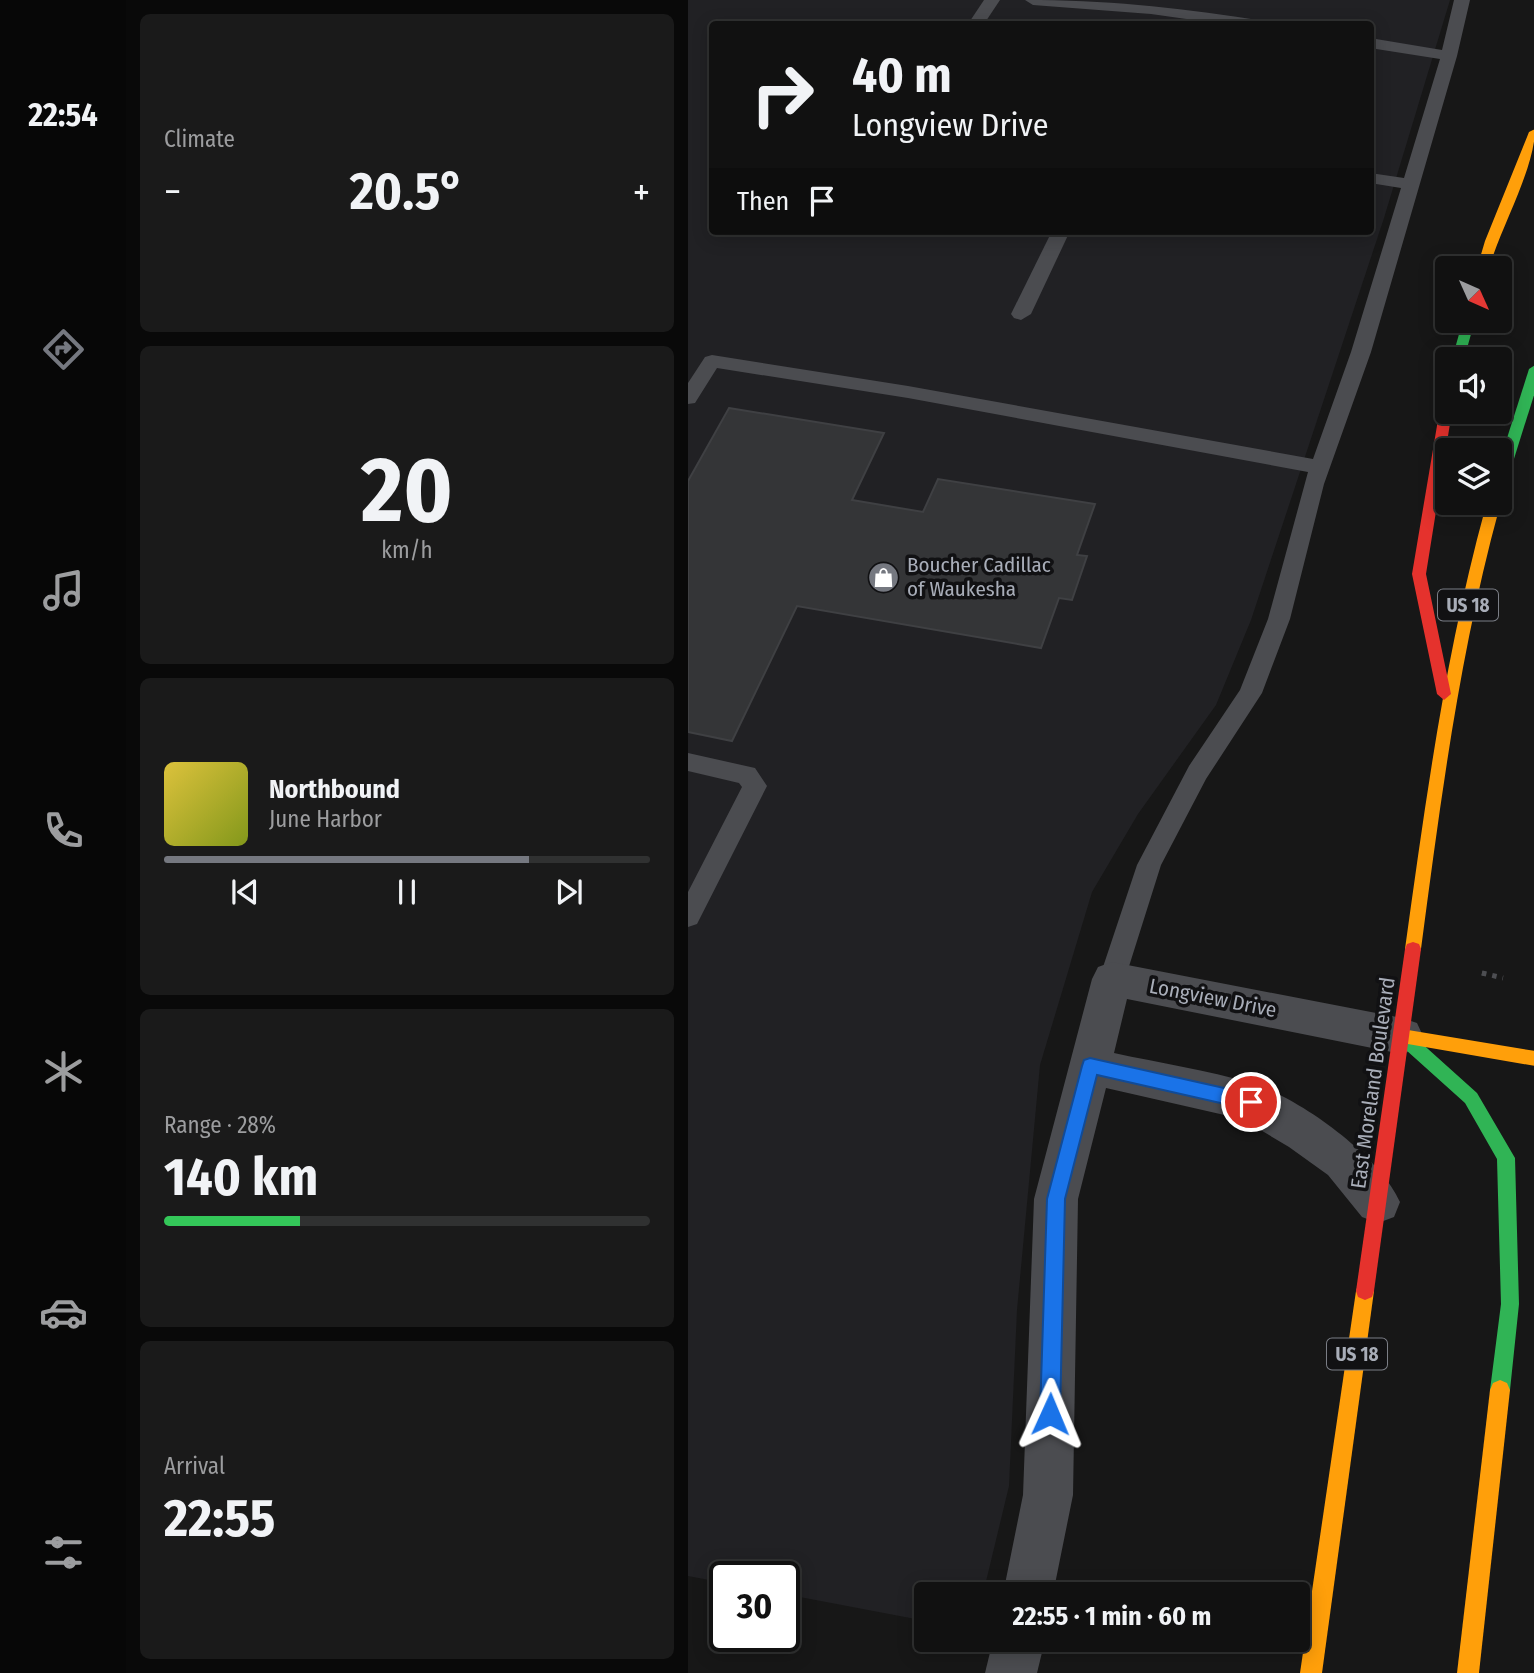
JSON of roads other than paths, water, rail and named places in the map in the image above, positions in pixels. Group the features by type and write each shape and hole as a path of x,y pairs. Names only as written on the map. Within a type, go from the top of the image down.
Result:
{"main road":[{"path":"1487,256 1534,132"},
{"path":"1512,441 1534,369"},
{"path":"1443,424 1419,574 1446,708"},
{"name":"East Moreland Boulevard","path":"1311,1673 1446,708 1480,548 1490,515"},
{"path":"1402,1036 1534,1059"},
{"path":"1402,1036 1471,1098 1506,1158 1510,1304 1468,1673"}],"street":[{"name":"Longview Drive","path":"1112,979 1402,1036"},
{"path":"1030,1582 1048,1495 1056,1199 1112,979"},
{"path":"1090,1066 1251,1102 1304,1133 1343,1161 1378,1202"},
{"path":"1011,1673 1016,1652"}],"lane":[{"path":"978,21 992,0"},
{"path":"1033,0 1151,9 1231,21"},
{"path":"1112,979 1149,865 1197,773 1250,693 1279,618 1319,467 1361,352 1449,56 1462,0"},
{"path":"1374,44 1449,56"},
{"path":"1374,179 1412,184"},
{"path":"1021,314 1059,235"},
{"path":"688,398 712,360 908,391 1319,467"},
{"path":"688,762 747,775 755,786 688,917"}],"place":[{"name":"Boucher Cadillac of Waukesha","path":"884,577"}]}
